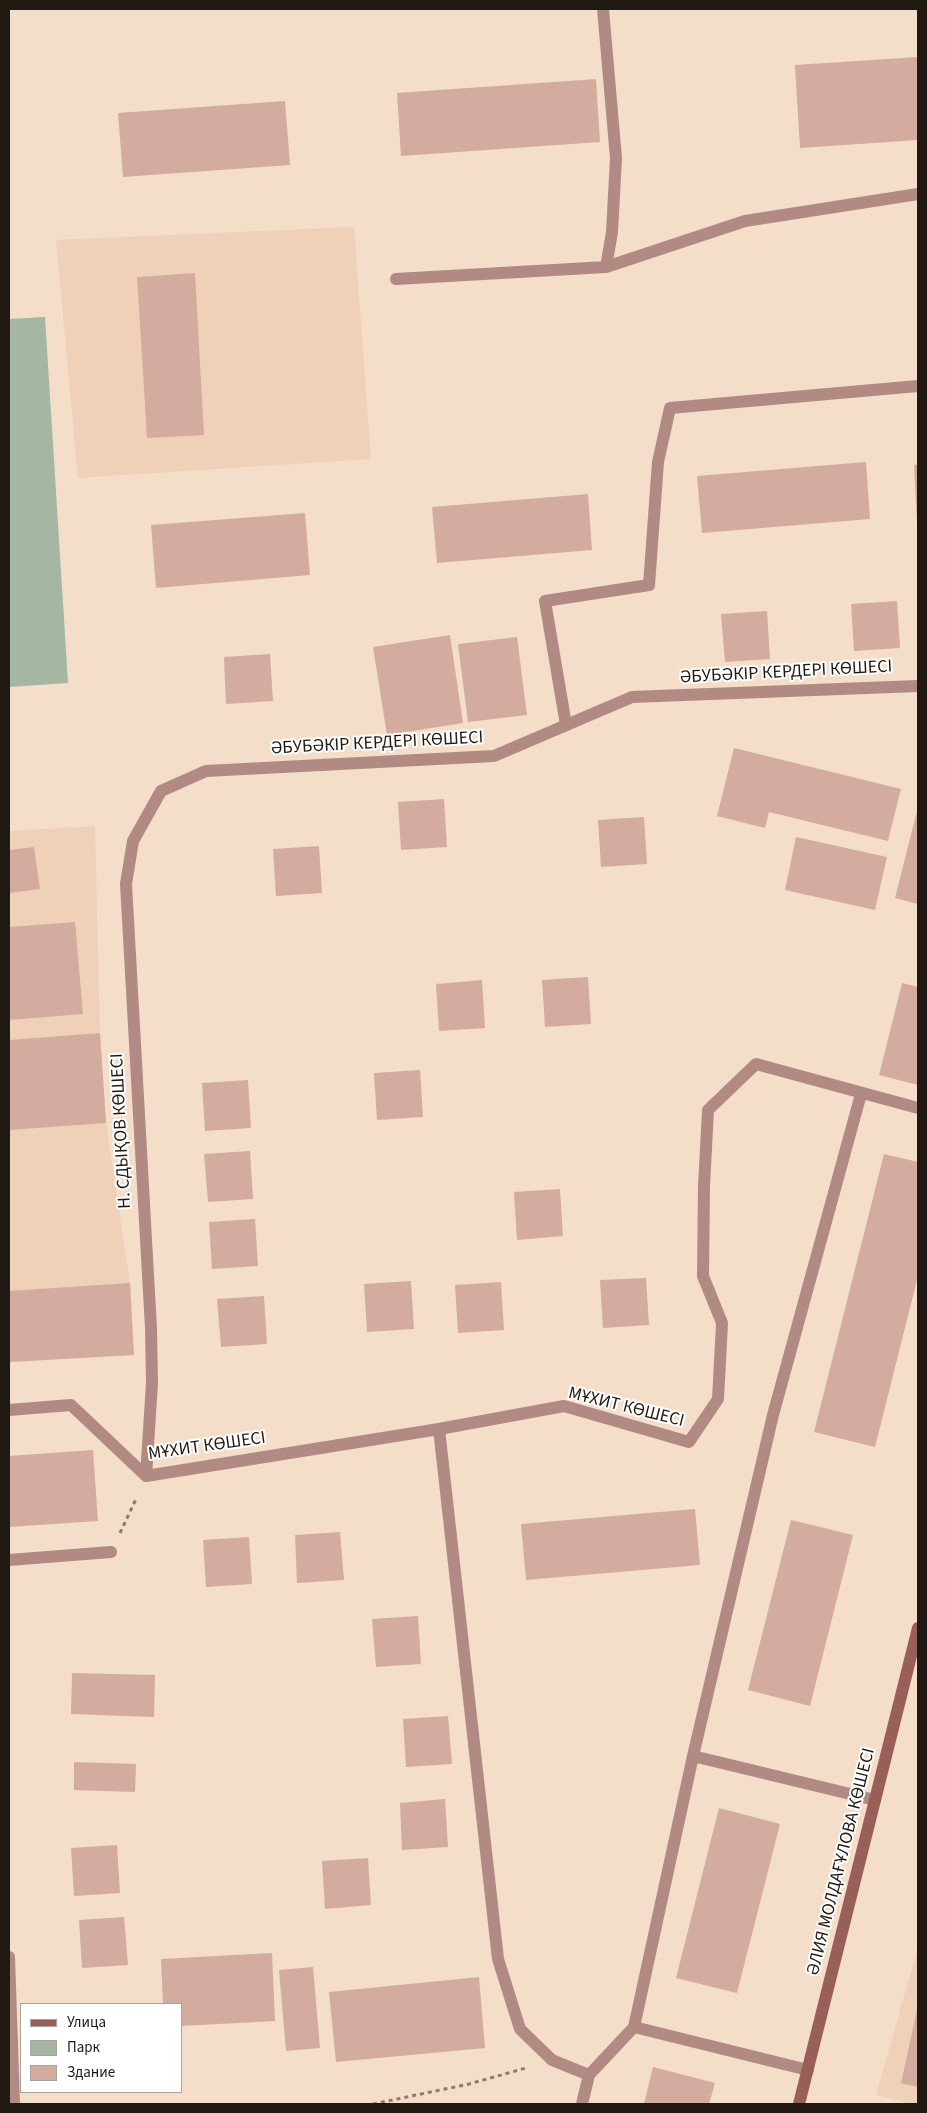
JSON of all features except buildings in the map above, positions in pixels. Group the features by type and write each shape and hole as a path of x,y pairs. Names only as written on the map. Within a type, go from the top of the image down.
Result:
{"main road":[{"name":"ӘЛИЯ МОЛДАҒҰЛОВА КӨШЕСІ","path":"799,2104 918,1628"}],"street":[{"path":"602,9 616,158 612,232 606,267"},
{"path":"396,279 606,267 745,221 918,194"},
{"path":"566,725 545,601 649,585 658,462 670,408 918,386"},
{"name":"ӘБУБӘКІР КЕРДЕРІ КӨШЕСІ","path":"160,791 206,771 494,756 632,698 918,686"},
{"name":"Н. СДЫҚОВ КӨШЕСІ","path":"146,1476 152,1383 151,1328 126,884 134,841 160,791"},
{"name":"МҰХИТ КӨШЕСІ","path":"9,1410 71,1405 146,1476 439,1429 564,1406 689,1442 718,1399 722,1323 703,1276 704,1186 708,1110 756,1064 860,1094 918,1108"},
{"path":"582,2104 590,2075 634,2026 692,1756 774,1416 860,1094"},
{"path":"439,1429 498,1958 520,2029 552,2060 590,2075"},
{"path":"9,1560 111,1552"},
{"path":"692,1756 875,1800"},
{"path":"9,1957 14,2104"},
{"path":"634,2026 808,2070"}],"path":[{"path":"111,1552 146,1476"},
{"path":"373,2104 469,2084 552,2060"}],"shaded area":[{"path":"354,227 371,459 78,478 56,240"},
{"path":"95,826 100,1033 106,1123 130,1283 134,1355 9,1362 9,831"},
{"path":"918,1947 918,2104 911,2104 876,2095"}],"green space":[{"path":"45,317 68,683 9,687 9,319"}]}
